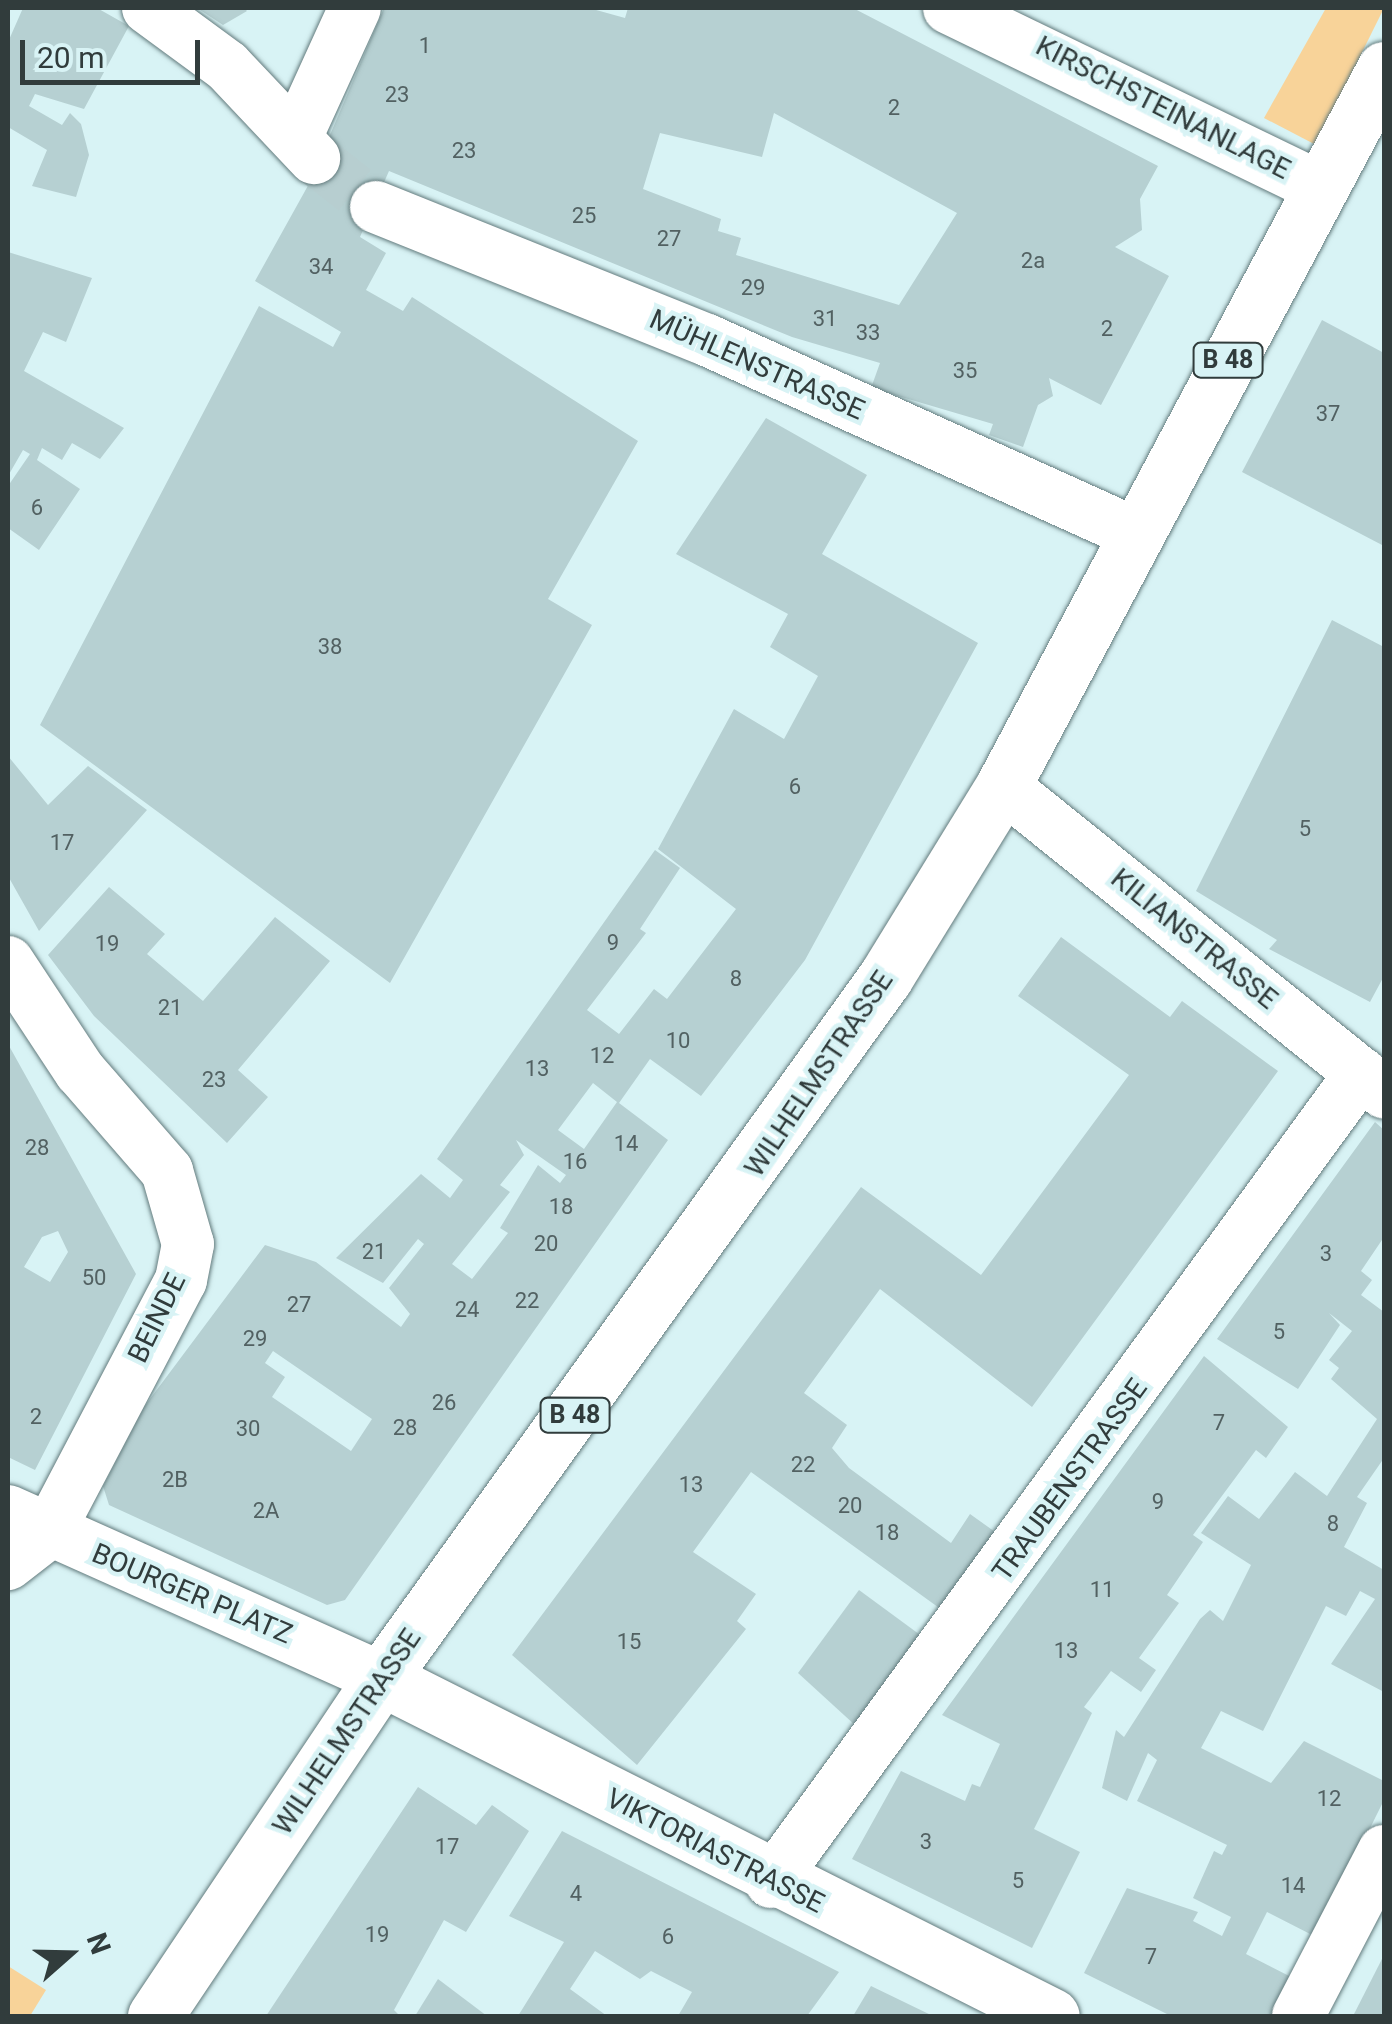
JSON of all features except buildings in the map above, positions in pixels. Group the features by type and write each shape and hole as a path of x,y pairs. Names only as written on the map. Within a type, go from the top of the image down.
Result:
{"main road":[{"name":"WILHELMSTRASSE","path":"155,2016 381,1678 768,1153 1003,786 1133,532 1384,69"},
{"name":"VIKTORIASTRASSE","path":"381,1678 771,1882 1052,2016"}],"street":[{"path":"148,8 306,145 356,8"},
{"name":"KIRSCHSTEINANLAGE","path":"949,8 1321,188"},
{"name":"MÜHLENSTRASSE","path":"376,208 547,276 1133,532"},
{"name":"KILIANSTRASSE","path":"1003,786 1373,1083"},
{"name":"BEINDE","path":"8,962 80,1070 167,1172 188,1244 181,1280 21,1536"},
{"name":"TRAUBENSTRASSE","path":"771,1882 1373,1083"},
{"name":"BOURGER PLATZ","path":"21,1536 381,1678"},
{"path":"1298,2016 1384,1851"}],"shaded area":[{"path":"1326,8 1384,8 1316,145 1264,118"},
{"path":"8,1966 46,1990 30,2016 8,2016"}],"tunnel":[{"path":"314,158 376,207"}]}
